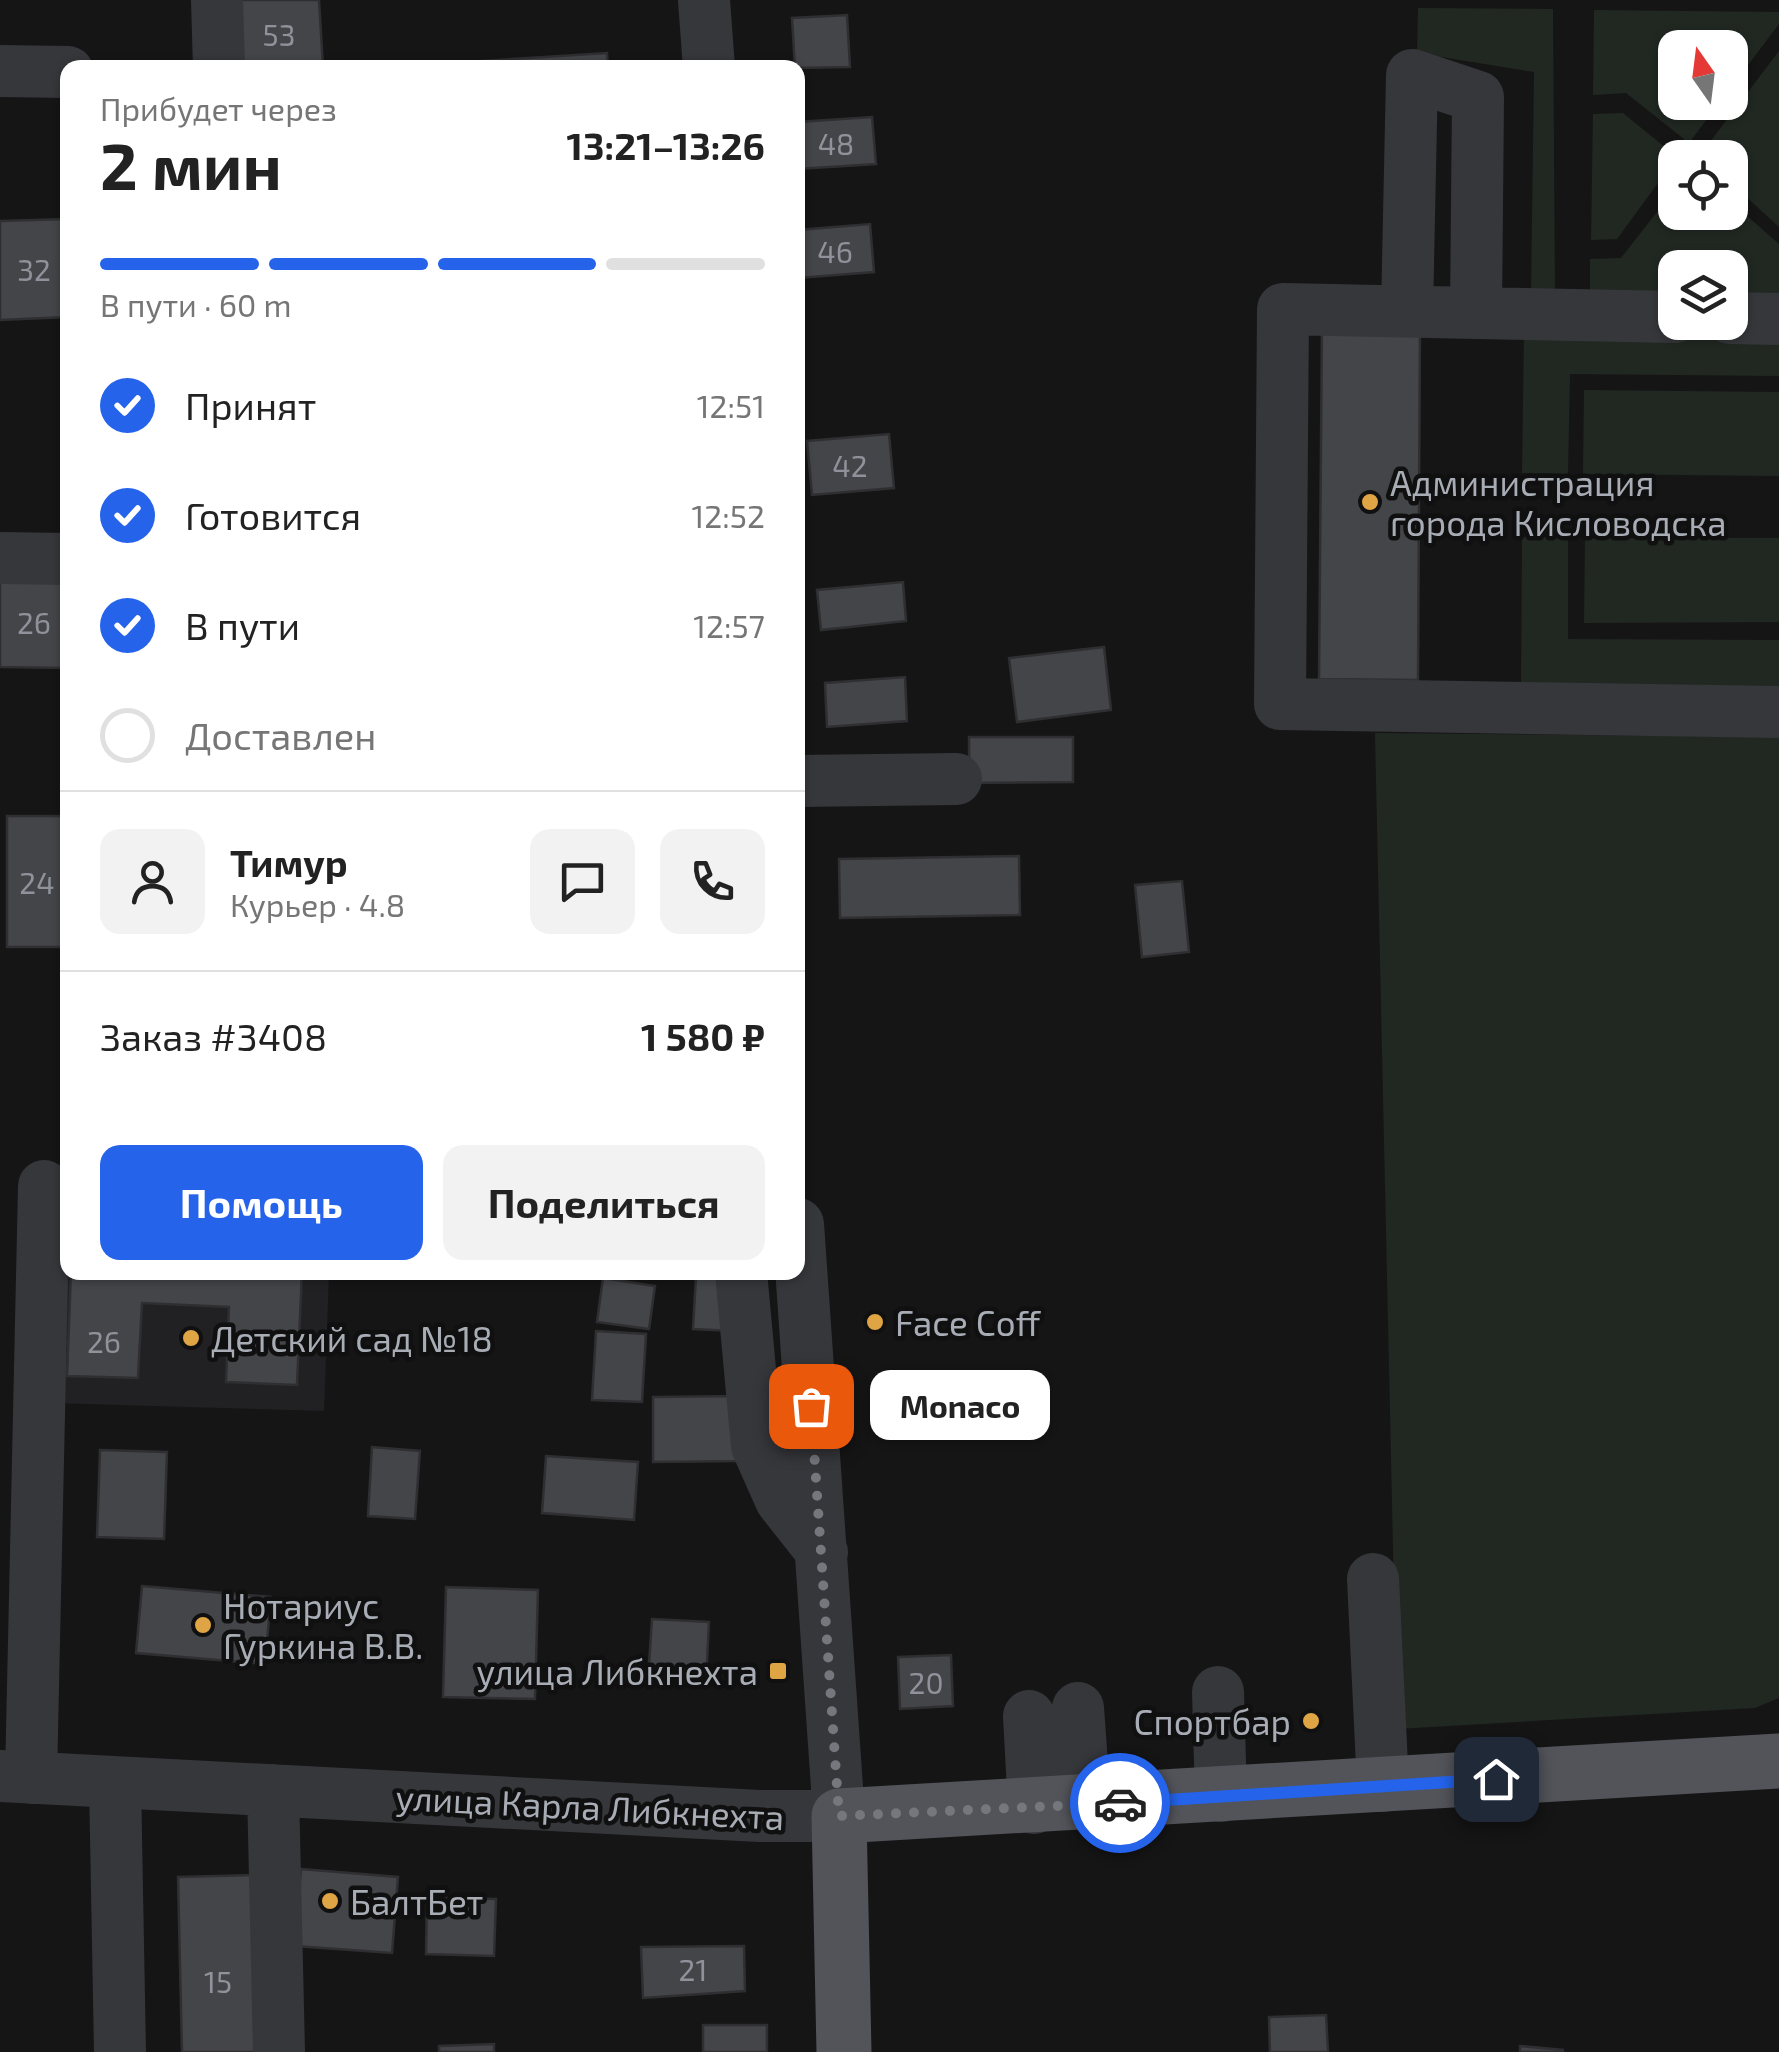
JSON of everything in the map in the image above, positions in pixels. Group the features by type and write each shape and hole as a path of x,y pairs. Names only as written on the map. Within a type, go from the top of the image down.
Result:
{"main road":[{"name":"улица Карла Либкнехта","path":"839,1816 1779,1761"},
{"path":"839,1816 844,2052"}],"street":[{"path":"217,0 219,60"},
{"path":"704,0 708,60"},
{"path":"0,71 60,72"},
{"path":"1407,311 1412,74 1478,97 1476,313"},
{"path":"1658,317 1284,309 1280,704 1779,712"},
{"path":"1748,318 1779,319"},
{"path":"0,558 60,558"},
{"path":"805,781 956,779"},
{"path":"15,1777 44,1186"},
{"path":"742,1280 757,1446 782,1500 822,1552"},
{"path":"802,1280 839,1816"},
{"path":"1374,1578 1383,1786"},
{"path":"1218,1692 1221,1796"},
{"path":"1054,1712 1059,1806"},
{"name":"улица Карла Либкнехта","path":"15,1777 760,1816 839,1816"},
{"path":"115,1782 120,2052"},
{"path":"273,1790 279,2052"}],"shaded area":[{"path":"1418,8 1553,9 1555,294 1531,293 1534,72 1417,53"},
{"path":"1594,10 1779,12 1779,24 1748,65 1748,30 1658,30 1658,118 1626,93 1593,95"},
{"path":"1779,51 1779,227 1748,199 1748,140 1711,140 1727,120 1748,120 1748,92"},
{"path":"1623,113 1658,142 1658,183 1617,239 1591,240 1593,114"},
{"path":"1660,120 1706,120 1691,140 1685,140"},
{"path":"1658,211 1658,230 1748,230 1748,217 1779,244 1779,298 1748,297 1748,250 1658,250 1658,297 1590,296 1590,259 1621,258"},
{"path":"1524,335 1779,339 1779,376 1570,374 1568,474 1522,473"},
{"path":"1584,390 1779,392 1779,476 1583,474"},
{"path":"1522,537 1568,537 1568,639 1779,640 1779,689 1521,687"},
{"path":"1585,538 1779,538 1779,622 1584,623"},
{"path":"1375,733 1779,737 1779,1698 1755,1708 1397,1729"},
{"name":"Детский сад №18","path":"60,1158 60,1280 329,1280 324,1411 52,1403"}],"building":[{"path":"235,0 319,0 323,60 239,60"},
{"path":"847,15 850,67 805,68 805,60 795,60 792,18"},
{"path":"607,53 607,60 497,60"},
{"path":"872,117 876,164 805,169 805,122"},
{"path":"60,219 60,317 0,320 0,221"},
{"path":"870,224 874,272 805,277 805,229"},
{"name":"Администрация города Кисловодска","path":"1322,324 1420,324 1418,680 1319,679"},
{"path":"889,434 894,488 812,495 807,441"},
{"path":"0,577 60,577 60,668 0,667"},
{"path":"903,582 906,621 821,630 817,590"},
{"path":"1104,647 1111,710 1017,722 1009,658"},
{"path":"905,677 907,721 827,727 825,683"},
{"path":"969,737 1073,737 1073,782 969,783"},
{"path":"7,816 60,816 60,947 7,947"},
{"path":"1019,856 1020,915 840,918 839,859"},
{"path":"1182,881 1189,952 1142,957 1135,885"},
{"path":"71,1280 302,1280 297,1385 226,1382 229,1307 142,1303 138,1378 67,1376"},
{"path":"603,1280 655,1286 649,1329 597,1322"},
{"path":"696,1280 735,1280 733,1331 693,1329"},
{"path":"596,1331 646,1334 642,1402 592,1400"},
{"path":"739,1396 739,1461 653,1462 653,1397"},
{"path":"372,1447 420,1451 415,1519 368,1516"},
{"path":"100,1450 167,1452 164,1539 97,1537"},
{"path":"546,1456 638,1462 634,1520 542,1513"},
{"name":"Нотариус Гуркина В.В.","path":"142,1586 271,1597 265,1664 136,1653"},
{"path":"446,1587 538,1590 535,1699 443,1697"},
{"path":"652,1619 709,1622 706,1682 648,1680"},
{"path":"951,1655 953,1706 900,1709 898,1657"},
{"path":"301,1869 398,1877 392,1953 295,1946"},
{"path":"254,1875 258,2052 182,2052 178,1877"},
{"path":"427,1897 496,1899 494,1956 426,1954"},
{"path":"744,1946 745,1991 643,1998 641,1947"},
{"path":"1326,2015 1328,2052 1270,2052 1269,2017"},
{"path":"703,2025 767,2025 767,2052 703,2052"},
{"path":"494,2044 494,2052 439,2052 439,2046"},
{"path":"1520,2046 1563,2050 1563,2052 1520,2052"}],"way so far":[{"path":"811,1406 839,1816 1120,1803"}],"place":[{"name":"Администрация города Кисловодска","path":"1370,502"},
{"name":"Face Coff","path":"875,1322"},
{"name":"Детский сад №18","path":"191,1338"},
{"name":"Monaco","path":"811,1406"},
{"name":"Нотариус Гуркина В.В.","path":"203,1625"},
{"name":"улица Либкнехта","path":"778,1671"},
{"name":"Спортбар","path":"1311,1721"},
{"name":"БалтБет","path":"330,1901"}],"route":[{"path":"1120,1803 1496,1779"}]}
